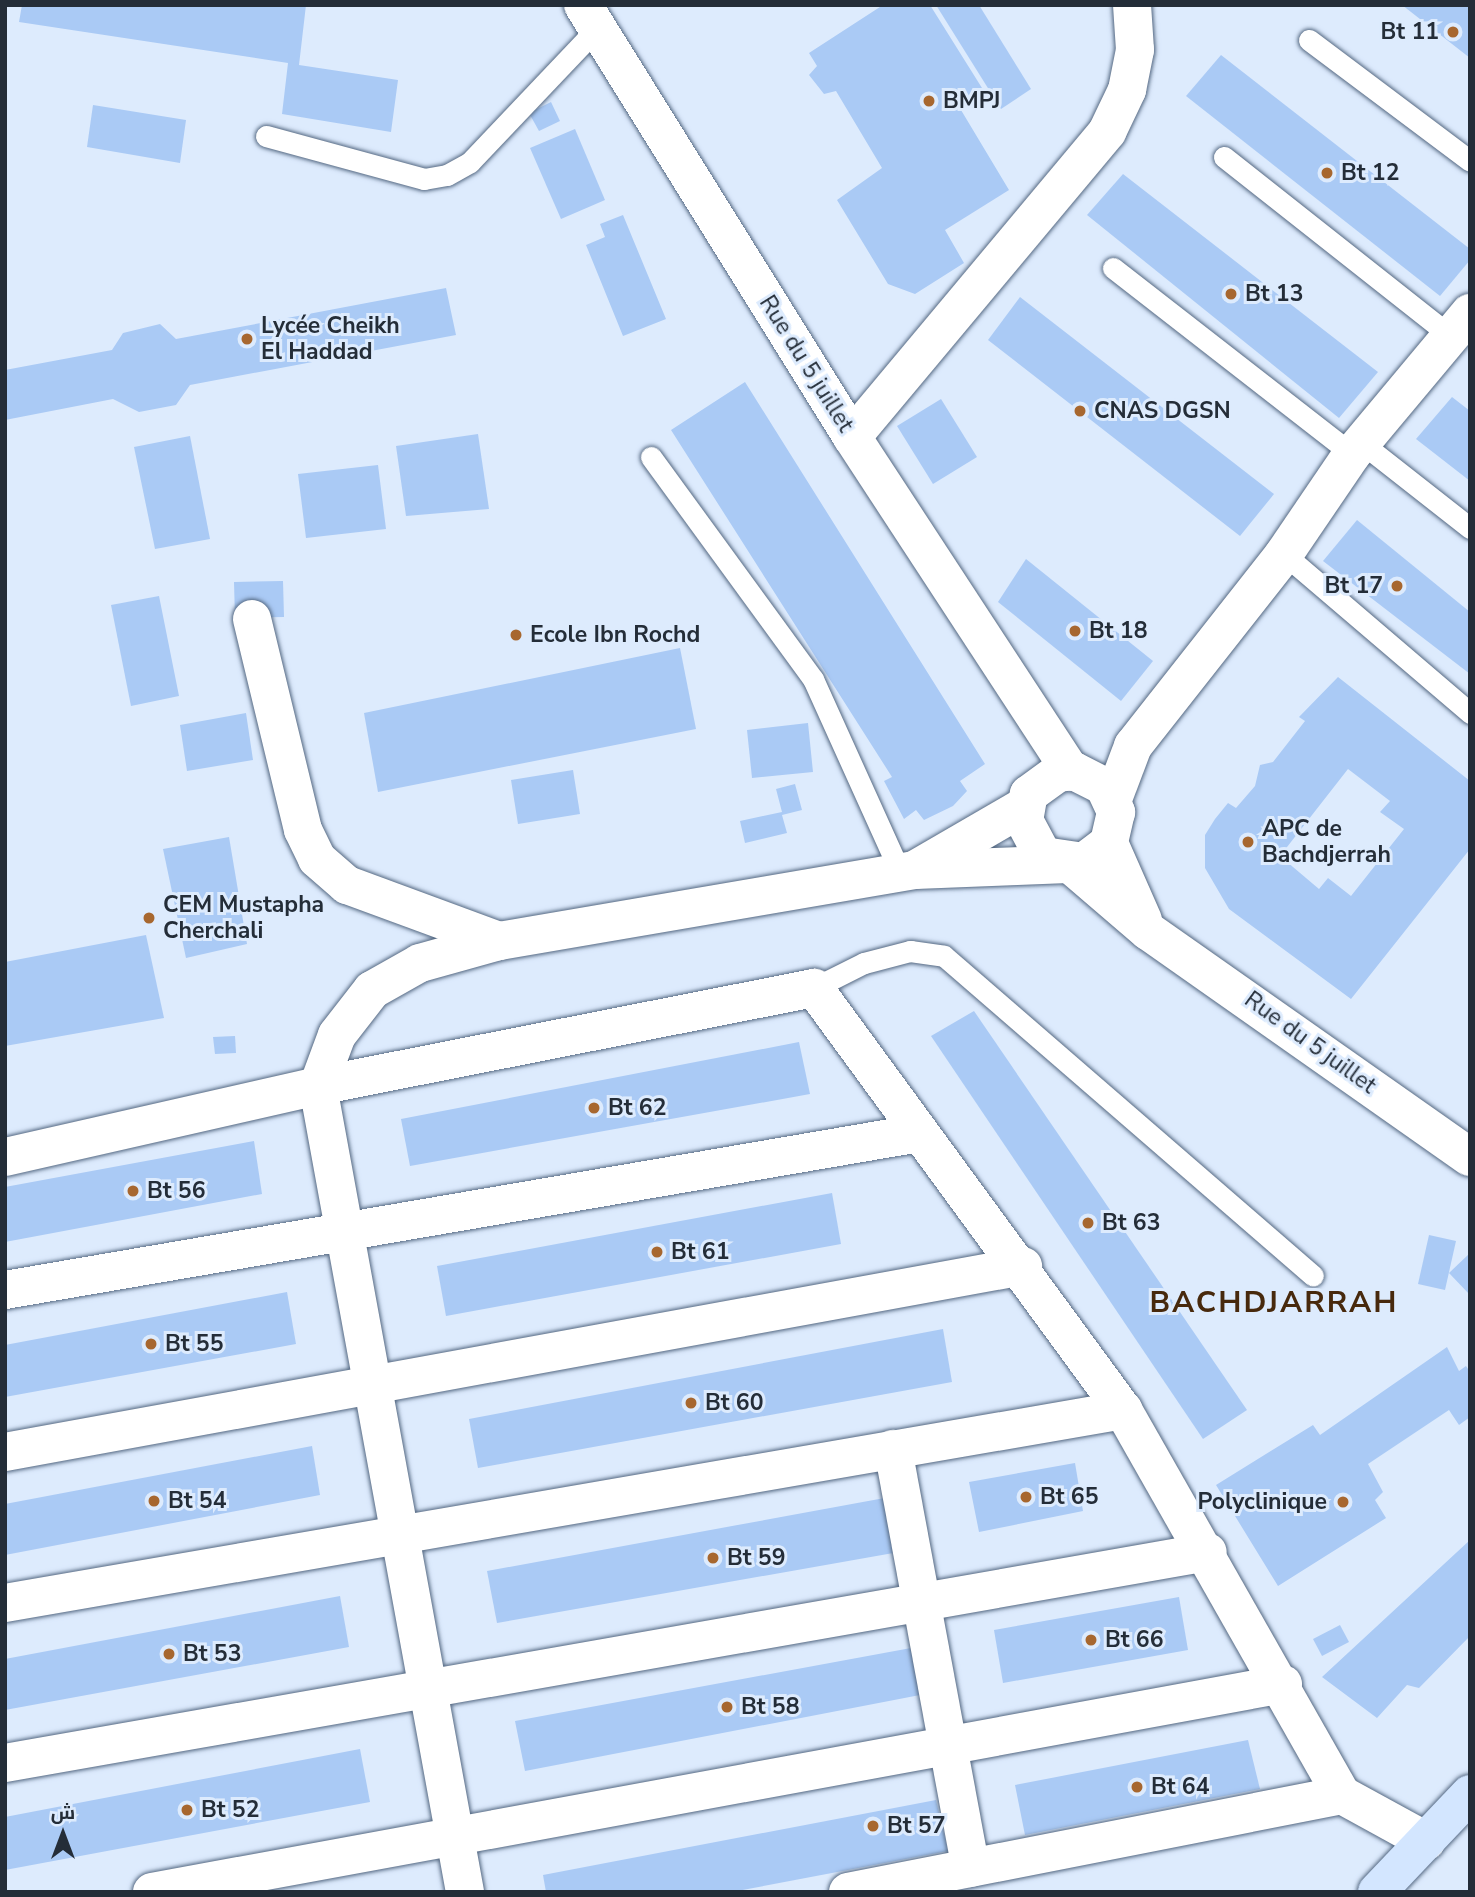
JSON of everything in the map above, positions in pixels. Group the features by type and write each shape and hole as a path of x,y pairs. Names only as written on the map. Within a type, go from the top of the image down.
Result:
{"main road":[{"path":"1377,1892 1470,1794"}],"street":[{"path":"852,437 1107,132 1130,77 1132,5"},
{"name":"Rue du 5 juillet","path":"590,17 1032,720 1053,782"},
{"path":"465,1892 397,1533 318,1086 337,1035 372,990 420,964 499,941 908,871 1069,864 1098,855 1109,844 1116,828 1113,799 1133,746 1284,554 1358,449 1463,322"},
{"path":"253,619 303,830 317,859 347,885 499,941"},
{"path":"908,871 1053,782 1133,746"},
{"path":"1053,782 1098,781 1113,799"},
{"path":"1053,782 1026,829 1037,851 1069,864"},
{"path":"1109,844 1148,931"},
{"name":"Rue du 5 juillet","path":"1069,864 1148,931 1470,1157"},
{"path":"5,1157 318,1086 814,988 920,1133 1023,1266 1123,1410 1208,1552 1342,1795 1426,1841"},
{"path":"5,1290 920,1133"},
{"path":"5,1452 1023,1266"},
{"path":"5,1603 397,1533 1123,1410"},
{"path":"893,1449 971,1868"},
{"path":"5,1763 1208,1552"},
{"path":"152,1892 1283,1684"},
{"path":"848,1892 1342,1795"}],"lane":[{"path":"266,136 424,179 447,176 470,162 590,17"},
{"path":"1309,40 1470,161"},
{"path":"1224,157 1463,322"},
{"path":"1113,268 1470,528"},
{"path":"651,457 813,679 908,871"},
{"path":"1284,554 1470,713"},
{"path":"814,988 864,964 911,951 944,956 1313,1276"}],"building":[{"path":"22,5 306,5 299,65 398,80 391,132 282,114 288,63 19,22"},
{"path":"883,5 930,5 982,88 958,105 1009,190 945,230 964,263 915,294 888,284 837,200 882,168 836,91 824,94 809,75 817,66 809,53"},
{"path":"936,5 979,5 1031,89 1001,109"},
{"name":"Bt 11","path":"1402,5 1470,5 1470,58"},
{"name":"Bt 12","path":"1221,55 1470,249 1470,260 1440,296 1186,96"},
{"path":"551,102 560,121 539,131 529,113"},
{"path":"93,105 186,120 180,163 87,147"},
{"path":"575,129 605,200 561,219 530,148"},
{"name":"Bt 13","path":"1123,174 1378,372 1339,418 1087,215"},
{"path":"623,215 666,319 623,336 586,245 605,237 600,224"},
{"path":"446,288 456,335 190,385 176,405 139,412 113,399 5,420 5,370 112,350 123,333 160,324 176,339"},
{"path":"1020,297 1274,494 1240,536 988,340"},
{"path":"745,382 985,764 960,781 967,791 953,806 924,820 916,810 904,819 884,781 892,777 671,430"},
{"path":"1452,397 1470,411 1470,481 1416,439"},
{"path":"941,399 977,457 933,484 897,426"},
{"path":"478,434 489,509 406,516 396,446"},
{"path":"190,436 210,539 155,549 134,447"},
{"path":"378,465 386,529 306,538 298,474"},
{"name":"Bt 17","path":"1357,520 1470,612 1470,674 1323,561"},
{"name":"Bt 18","path":"1026,559 1153,661 1121,701 998,602"},
{"path":"283,581 284,617 235,618 234,582"},
{"path":"159,596 179,696 131,706 111,605"},
{"path":"680,648 696,729 378,792 364,713"},
{"name":"APC de Bachdjerrah","path":"1338,677 1470,781 1470,849 1351,999 1229,909 1205,868 1205,835 1228,803 1236,808 1255,786 1260,765 1273,762 1305,721 1299,717","holes":["1348,769 1390,801 1380,812 1404,829 1351,896 1328,878 1319,889 1280,856"]},
{"path":"246,713 253,760 187,771 180,725"},
{"path":"808,723 813,772 752,778 747,730"},
{"path":"573,770 580,814 518,824 511,780"},
{"path":"795,784 802,810 782,815 787,833 745,843 740,821 782,812 776,789"},
{"path":"229,837 247,944 186,958 163,849"},
{"path":"146,935 164,1018 5,1046 5,962"},
{"name":"Bt 63","path":"974,1011 1247,1410 1203,1439 931,1036"},
{"path":"235,1036 236,1053 215,1054 213,1037"},
{"name":"Bt 62","path":"799,1042 810,1094 410,1166 401,1119"},
{"name":"Bt 56","path":"254,1141 262,1194 5,1242 5,1187"},
{"name":"Bt 61","path":"832,1193 841,1244 446,1316 437,1266"},
{"path":"1429,1235 1456,1241 1445,1290 1418,1284"},
{"path":"1470,1253 1470,1295 1449,1273"},
{"name":"Bt 55","path":"287,1292 296,1344 5,1397 5,1345"},
{"name":"Bt 60","path":"943,1329 952,1382 478,1468 469,1419"},
{"path":"1447,1347 1459,1371 1466,1366 1470,1372 1470,1417 1459,1425 1449,1410 1368,1464 1383,1492 1375,1500 1386,1518 1278,1586 1216,1485 1313,1425 1320,1435"},
{"name":"Bt 54","path":"312,1446 320,1495 5,1555 5,1504"},
{"name":"Bt 65","path":"1075,1463 1083,1511 979,1532 969,1482"},
{"name":"Bt 59","path":"890,1497 899,1552 497,1623 487,1571"},
{"path":"1470,1540 1470,1636 1419,1688 1407,1685 1377,1718 1322,1677"},
{"name":"Bt 53","path":"340,1596 349,1647 5,1710 5,1659"},
{"name":"Bt 66","path":"1179,1597 1188,1650 1003,1683 994,1630"},
{"path":"1340,1625 1349,1642 1322,1656 1313,1639"},
{"name":"Bt 58","path":"911,1648 920,1695 525,1771 515,1721"},
{"name":"Bt 64","path":"1248,1740 1260,1789 1025,1835 1015,1785"},
{"name":"Bt 52","path":"360,1749 370,1802 5,1870 5,1817"},
{"name":"Bt 57","path":"936,1800 948,1851 732,1892 546,1892 543,1875"}],"place":[{"name":"Bt 11","path":"1453,32"},
{"name":"BMPJ","path":"929,101"},
{"name":"Bt 12","path":"1327,173"},
{"name":"Bt 13","path":"1231,294"},
{"name":"Lycée Cheikh El Haddad","path":"247,339"},
{"name":"CNAS DGSN","path":"1080,411"},
{"name":"Bt 17","path":"1397,586"},
{"name":"Bt 18","path":"1075,631"},
{"name":"Ecole Ibn Rochd","path":"516,635"},
{"name":"APC de Bachdjerrah","path":"1248,842"},
{"name":"CEM Mustapha Cherchali","path":"149,918"},
{"name":"Bt 62","path":"594,1108"},
{"name":"Bt 56","path":"133,1191"},
{"name":"Bt 63","path":"1088,1223"},
{"name":"Bt 61","path":"657,1252"},
{"name":"Bt 55","path":"151,1344"},
{"name":"Bt 60","path":"691,1403"},
{"name":"Bt 65","path":"1026,1497"},
{"name":"Bt 54","path":"154,1501"},
{"name":"Polyclinique","path":"1343,1502"},
{"name":"Bt 59","path":"713,1558"},
{"name":"Bt 66","path":"1091,1640"},
{"name":"Bt 53","path":"169,1654"},
{"name":"Bt 58","path":"727,1707"},
{"name":"Bt 64","path":"1137,1787"},
{"name":"Bt 52","path":"187,1810"},
{"name":"Bt 57","path":"873,1826"}],"district":[{"name":"BACHDJARRAH","path":"1274,1303"}]}
